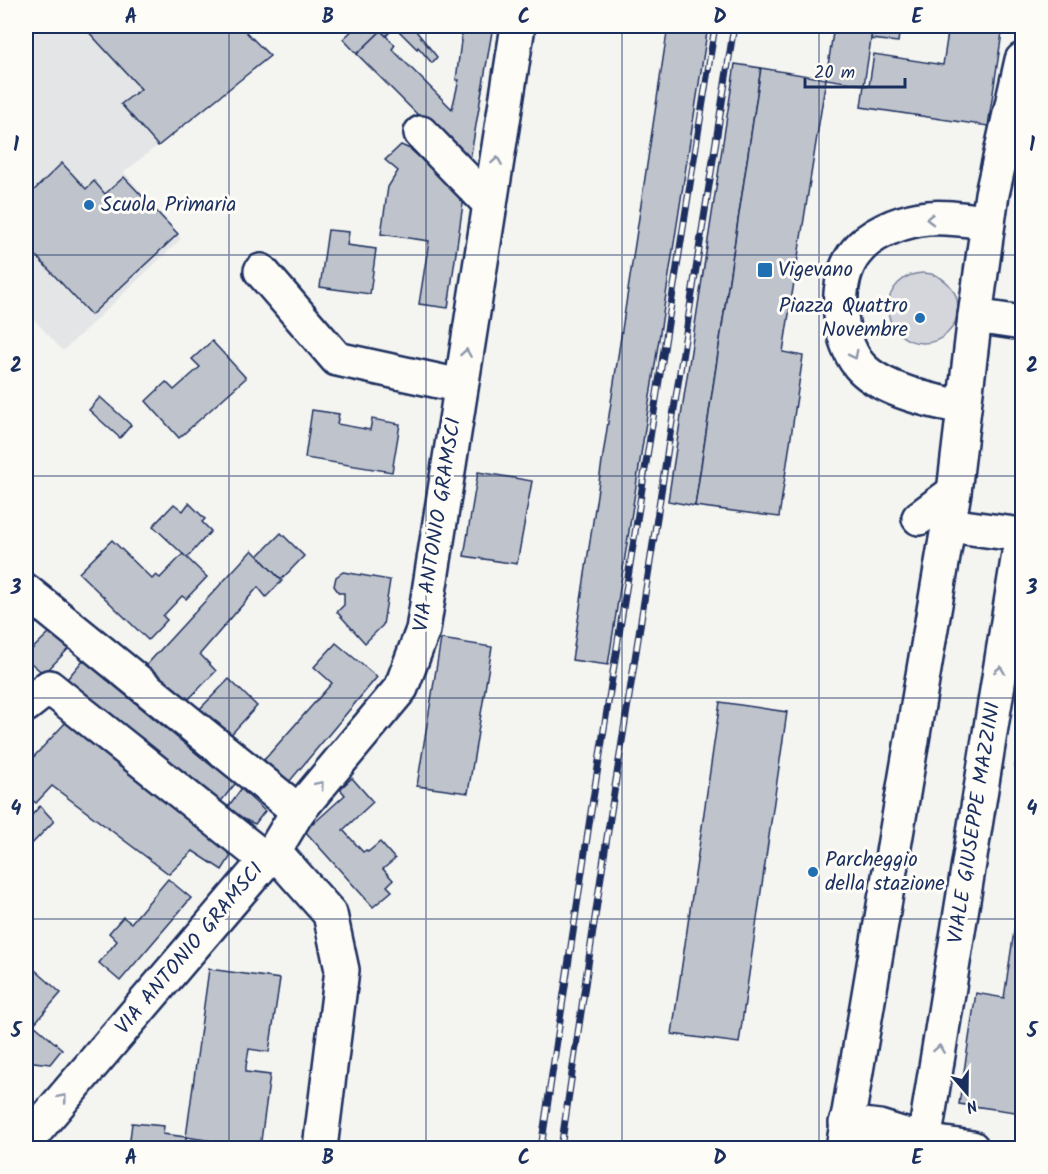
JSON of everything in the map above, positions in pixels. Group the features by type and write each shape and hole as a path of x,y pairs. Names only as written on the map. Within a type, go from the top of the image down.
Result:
{"street":[{"name":"VIA ANTONIO GRAMSCI","path":"26,1142 270,856 298,811 400,688 423,630 518,26"},
{"path":"972,1149 924,1145 879,1127 844,1136 934,521 954,492 988,222 1023,60"},
{"path":"421,133 490,204"},
{"path":"964,406 941,403 908,393 879,381 859,366 842,326 840,300 845,273 855,253 879,234 921,218 988,222"},
{"path":"261,271 337,359 461,386"},
{"path":"975,316 1023,323"},
{"name":"VIALE GIUSEPPE MAZZINI","path":"924,1145 1022,535 934,521"},
{"path":"26,591 298,811"},
{"path":"26,705 49,687 270,856 330,914 342,970 320,1149"}],"shaded area":[{"name":"Scuola Primaria","path":"26,26 240,26 270,56 124,172 181,239 63,351 26,311"},
{"path":"923,273 942,279 952,289 958,308 952,327 942,337 923,343 904,337 894,327 888,308 894,289 904,279"}],"building":[{"path":"87,26 240,26 270,56 158,146 121,104 141,89 85,28"},
{"path":"357,26 376,26 381,31 357,54 343,39"},
{"path":"381,26 412,26 437,57 432,63 395,27 386,36 379,29"},
{"path":"463,26 493,26 469,166 357,54 381,31 395,45 392,49 452,109 459,80 456,80"},
{"path":"668,26 708,26 608,665 572,660"},
{"path":"834,26 873,26 864,85 826,79"},
{"path":"873,26 900,26 898,42 871,39"},
{"path":"949,26 1003,26 988,126 861,107 864,85 869,86 874,54 943,65"},
{"path":"735,64 761,68 695,506 668,501"},
{"path":"761,68 826,79 783,352 803,356 779,517 695,506"},
{"path":"401,145 410,149 464,197 448,308 419,304 429,241 381,234 388,187 398,171 385,160"},
{"path":"62,163 86,189 94,181 105,194 124,177 178,234 91,315 26,245 26,198"},
{"path":"328,230 349,232 347,245 376,249 370,294 320,287"},
{"path":"212,341 246,378 179,438 146,401 166,382 174,390 200,367 192,359"},
{"path":"100,397 131,425 120,438 89,410"},
{"path":"312,410 339,414 337,424 370,430 372,419 400,424 392,472 305,458"},
{"path":"478,472 532,481 517,564 464,556"},
{"path":"189,503 205,519 202,522 211,531 187,558 153,526 174,504 183,511"},
{"path":"281,533 304,556 281,580 258,556"},
{"path":"112,540 152,579 156,575 160,578 183,554 207,577 186,599 182,596 163,616 167,620 148,640 79,573"},
{"path":"252,550 282,581 266,597 258,587 200,654 216,671 182,706 141,671"},
{"path":"343,572 390,580 383,625 365,643 337,612 344,605 344,593 339,593 334,586 336,577"},
{"path":"26,604 42,617 26,633"},
{"path":"52,630 71,646 44,674 26,659 26,655"},
{"path":"441,639 492,647 468,793 417,786"},
{"path":"336,643 377,677 289,782 264,760 332,683 314,667"},
{"path":"83,660 214,768 223,757 244,773 218,805 63,684"},
{"path":"229,679 257,706 225,741 193,716"},
{"path":"720,702 787,712 739,1043 672,1034"},
{"path":"1022,716 1022,766 1015,767"},
{"path":"68,720 110,757 181,811 236,848 222,870 193,851 169,874 52,786 36,803 26,795 26,765"},
{"path":"352,778 373,802 343,830 363,852 366,850 368,852 380,842 395,859 383,869 393,880 387,886 392,891 373,907 303,829 312,821 313,824 345,795 340,789"},
{"path":"241,789 265,811 255,824 225,811"},
{"path":"40,806 54,821 26,850 26,810 31,816"},
{"path":"1022,878 1022,1113 959,1104 976,993 1004,998"},
{"path":"168,879 191,898 120,981 99,963 117,941 109,933 123,917 131,923"},
{"path":"26,962 61,993 26,1033"},
{"path":"209,969 280,979 269,1052 249,1049 246,1066 246,1072 270,1075 260,1148 186,1137"},
{"path":"33,1024 62,1049 50,1064 26,1061 26,1033"},
{"path":"132,1123 164,1126 163,1134 186,1137 185,1148 129,1148"}],"railway":[{"path":"541,1148 590,818 715,26"},
{"path":"561,1148 603,863 734,26"}],"place":[{"name":"Scuola Primaria","path":"89,205"},
{"name":"Vigevano","path":"765,270"},
{"name":"Piazza Quattro Novembre","path":"920,318"},
{"name":"Parcheggio della stazione","path":"813,872"}]}
